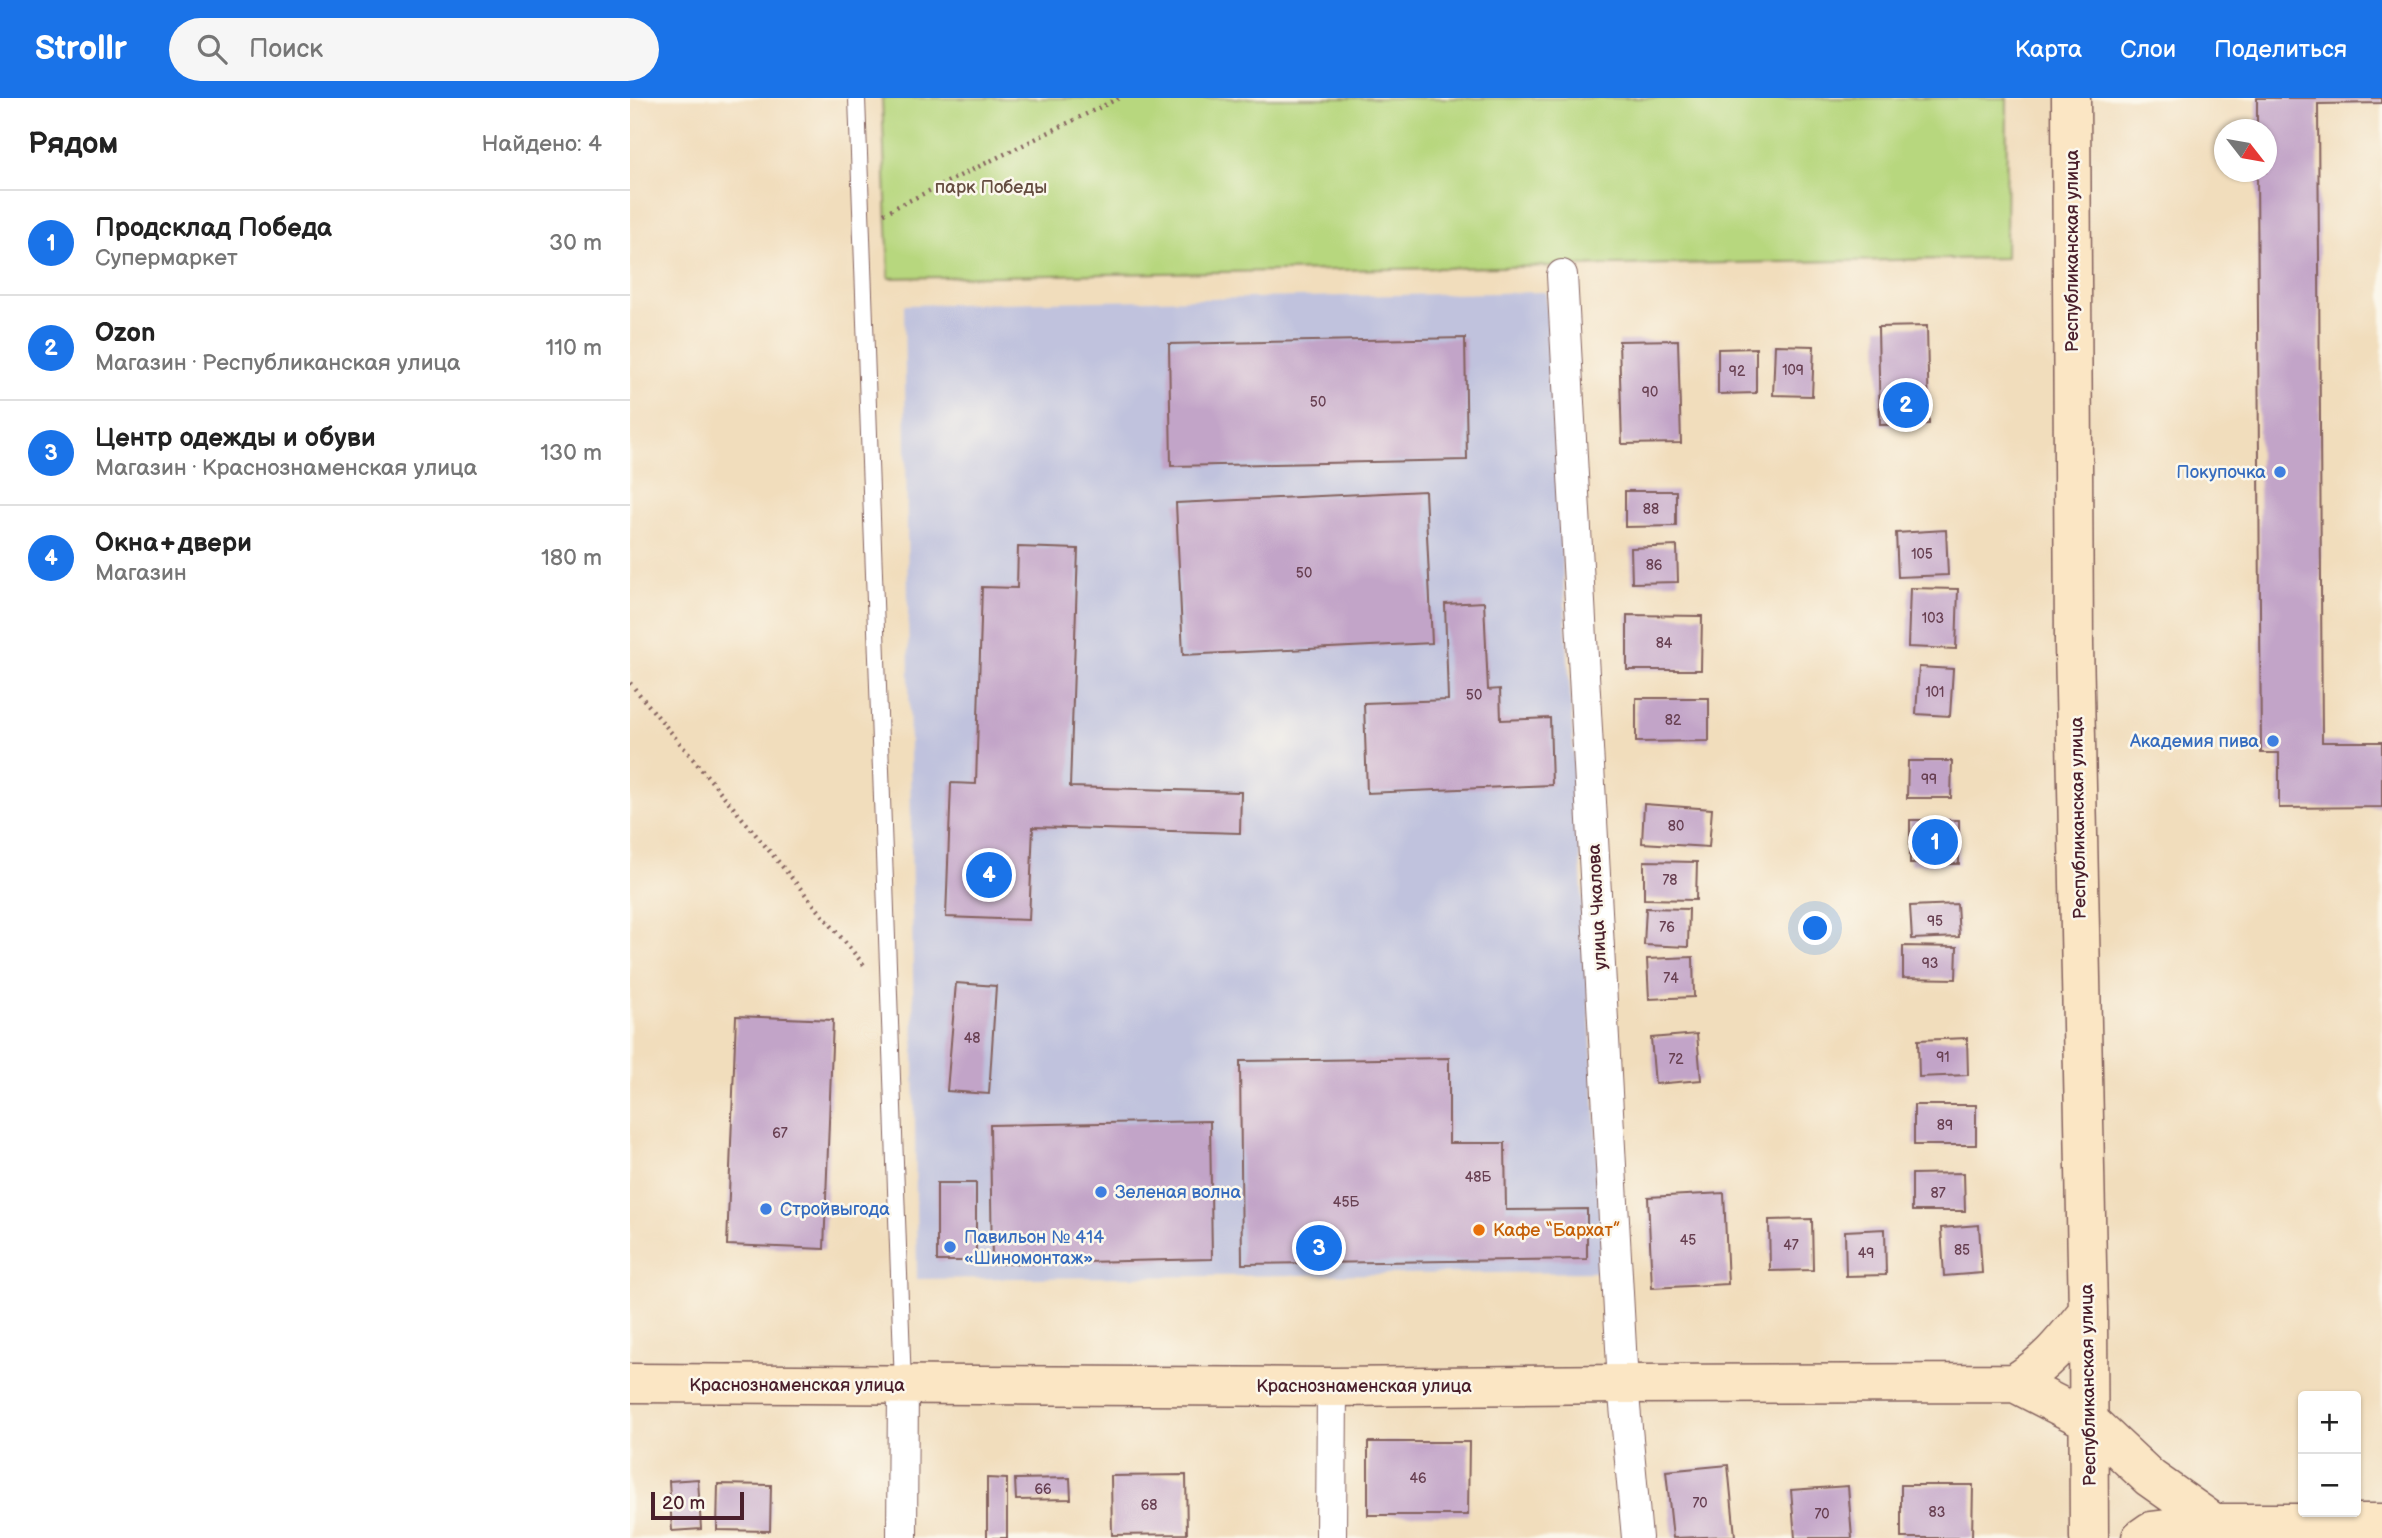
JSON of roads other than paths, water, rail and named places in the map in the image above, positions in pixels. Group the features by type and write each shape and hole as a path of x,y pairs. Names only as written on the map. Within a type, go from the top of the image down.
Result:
{"street":[{"name":"Республиканская улица","path":"2071,98 2074,658 2088,1311 2089,1538"},
{"name":"улица Чкалова","path":"1562,275 1623,1384 1637,1538"},
{"path":"2015,1383 2052,1356 2088,1311"},
{"name":"Краснознаменская улица","path":"630,1383 1332,1387 2015,1383 2089,1421 2150,1478 2214,1523"},
{"path":"902,1538 903,1386"},
{"path":"1331,1538 1332,1387"},
{"path":"2141,1538 2151,1531 2214,1523 2382,1523"}],"lane":[{"path":"856,98 903,1386"}],"place":[{"name":"Ozon","path":"1906,405"},
{"name":"Покупочка","path":"2280,472"},
{"name":"Академия пива","path":"2273,741"},
{"name":"Продсклад Победа","path":"1935,842"},
{"name":"Окна+двери","path":"989,875"},
{"name":"Зеленая волна","path":"1101,1192"},
{"name":"Стройвыгода","path":"766,1209"},
{"name":"Кафе “Бархат”","path":"1479,1230"},
{"name":"Павильон № 414 «Шиномонтаж»","path":"950,1247"},
{"name":"Центр одежды и обуви","path":"1319,1248"}],"park label":[{"name":"парк Победы","path":"991,187"}]}
